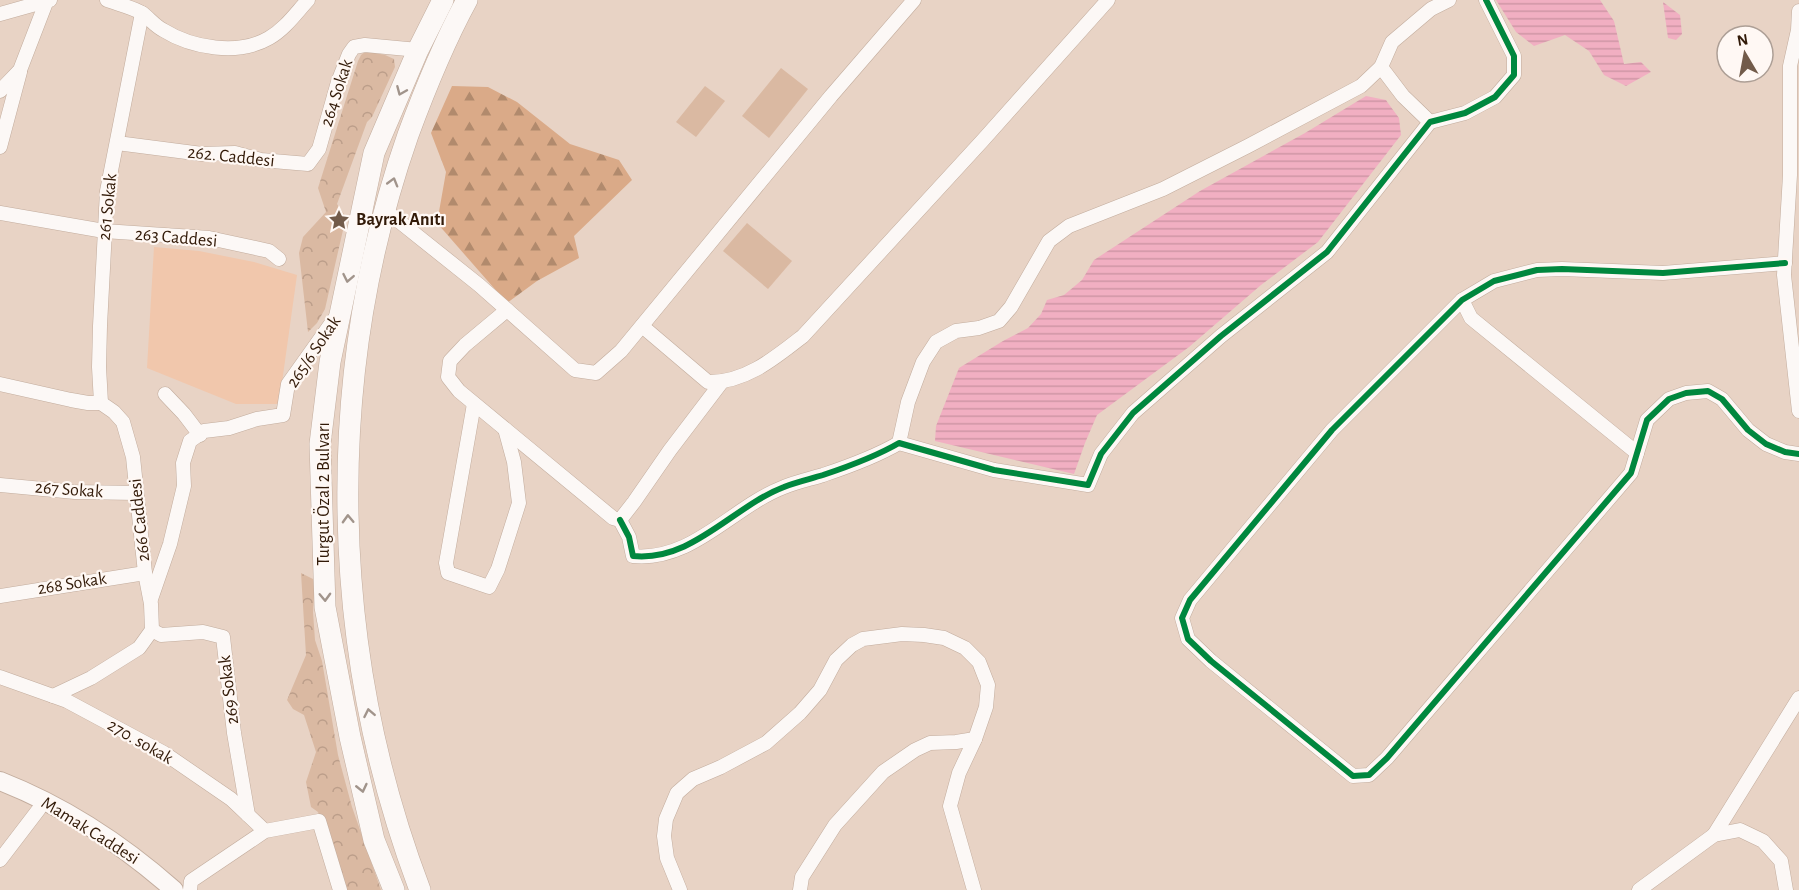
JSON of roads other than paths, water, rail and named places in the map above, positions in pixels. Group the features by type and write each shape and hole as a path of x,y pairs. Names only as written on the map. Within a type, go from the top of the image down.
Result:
{"highway":[{"name":"Turgut Özal 2 Bulvarı","path":"394,890 374,840 350,737 325,607 320,444 330,362 374,153 418,50 443,0"},
{"name":"Turgut Özal 2 Bulvarı","path":"420,890 395,820 376,748 361,675 349,564 348,440 363,308 385,210 420,103 438,57 467,0"}],"main road":[{"name":"Mamak Caddesi","path":"0,781 73,817 116,844 174,890"},
{"name":"Mamak Caddesi","path":"0,792 39,809 92,838 159,890"}],"street":[{"path":"0,14 48,0"},
{"path":"0,147 20,70 48,0"},
{"path":"107,0 142,13 163,30 193,43 220,48 251,46 269,38 286,25 308,0"},
{"path":"385,210 507,310 575,370 596,374 621,351 914,0"},
{"path":"642,326 708,382 721,382 738,377 769,363 803,336 1108,0"},
{"path":"899,443 908,402 923,362 936,342 956,331 979,328 999,321 1011,307 1049,241 1070,226 1162,189 1361,86 1382,67 1392,42 1431,9 1449,0"},
{"path":"620,519 629,537 633,556 663,556 691,544 748,505 783,487 874,457 899,443 994,470 1088,486 1101,454 1133,414 1221,336 1327,252 1430,122 1465,113 1495,97 1514,75 1514,56 1486,0"},
{"path":"1799,11 1794,64 1784,269 1799,411"},
{"name":"261 Sokak","path":"101,403 99,367 107,191 142,13"},
{"name":"264 Sokak","path":"308,164 319,149 338,82 354,47 365,45 418,50"},
{"path":"1382,67 1403,96 1430,122"},
{"path":"0,91 20,70"},
{"name":"262. Caddesi","path":"117,143 202,154 235,153 261,160 308,164"},
{"name":"263 Caddesi","path":"0,213 104,231 209,238 269,251 279,259"},
{"path":"1799,276 1784,269 1663,273 1562,269 1537,270 1494,281 1462,300 1332,430 1190,600 1182,618 1188,639 1211,661 1353,776 1369,775 1387,758 1631,473 1647,420 1669,399 1686,393 1708,391 1722,399 1748,430 1766,444 1785,452 1799,454"},
{"path":"1462,300 1471,318 1637,453"},
{"name":"265/6 Sokak","path":"200,435 204,431 229,428 257,419 283,415 288,384 342,310"},
{"path":"507,310 465,345 450,361 448,377 474,404 613,518 620,519"},
{"path":"304,360 330,362"},
{"path":"620,519 721,382"},
{"path":"0,384 71,400 101,403"},
{"path":"150,600 170,544 181,501 184,486 183,463 190,441 200,435 165,394"},
{"name":"266 Caddesi","path":"101,403 123,422 133,457 152,630"},
{"path":"474,404 446,563 448,573 489,587 498,569 519,503 514,462 505,429"},
{"name":"267 Sokak","path":"0,485 75,492 137,493"},
{"name":"268 Sokak","path":"0,596 145,573"},
{"path":"53,696 91,678 139,648 152,630"},
{"name":"269 Sokak","path":"152,630 161,635 203,632 223,637 234,733 248,815"},
{"path":"680,890 668,858 664,836 666,819 677,793 693,779 766,743 800,713 820,690 836,660 852,645 863,639 902,634 944,638 965,648 979,662 988,686 986,707 960,772 950,806 974,890"},
{"name":"270. sokak","path":"0,677 67,701 164,753 231,800 265,831"},
{"path":"1714,835 1799,698"},
{"path":"800,890 802,877 836,825 883,772 915,750 930,743 975,739"},
{"path":"0,860 39,809"},
{"path":"190,890 191,881 265,831 319,820 340,890"},
{"path":"1640,890 1714,835 1740,830 1763,841 1781,861 1786,890"}],"place":[{"name":"Bayrak Anıtı","path":"339,220"}]}
